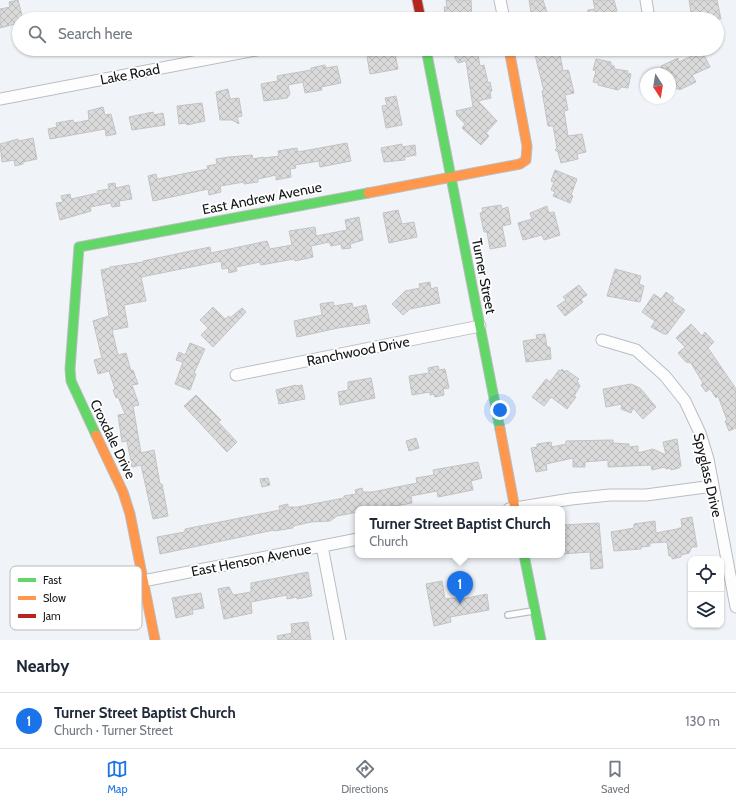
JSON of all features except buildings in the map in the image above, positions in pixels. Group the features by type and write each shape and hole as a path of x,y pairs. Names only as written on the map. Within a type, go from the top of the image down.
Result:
{"street":[{"path":"418,0 419,12"},
{"path":"500,0 503,12"},
{"path":"646,0 648,12"},
{"name":"Lake Road","path":"0,99 224,56"},
{"name":"Turner Street","path":"427,56 480,326 512,506"},
{"name":"East Andrew Avenue","path":"79,247 513,165 526,160 527,146 510,56"},
{"name":"Croxdale Drive","path":"79,247 70,369 71,381 123,492 130,514 140,566"},
{"name":"Ranchwood Drive","path":"236,375 480,326"},
{"name":"Spyglass Drive","path":"602,340 636,350 664,376 685,401 700,433 713,486 736,607"},
{"path":"530,506 570,499 610,495 646,495 713,486"},
{"name":"East Henson Avenue","path":"143,581 355,540"},
{"path":"322,546 340,640"},
{"path":"525,558 541,640"},
{"name":"Croxdale Drive","path":"142,576 155,640"}],"lane":[{"path":"508,615 535,611"}],"traffic: fast":[{"path":"427,56 500,429"},
{"path":"96,435 71,381 70,369 79,247 368,193"},
{"path":"525,558 541,640"}],"traffic: slow":[{"path":"368,193 520,164 526,160 527,146 510,56"},
{"path":"500,429 514,506"},
{"path":"96,435 123,492 130,514 140,566"},
{"path":"142,574 155,640"}],"traffic: jam":[{"path":"417,0 420,12"}],"place":[{"name":"Turner Street Baptist Church","path":"460,604"}]}
